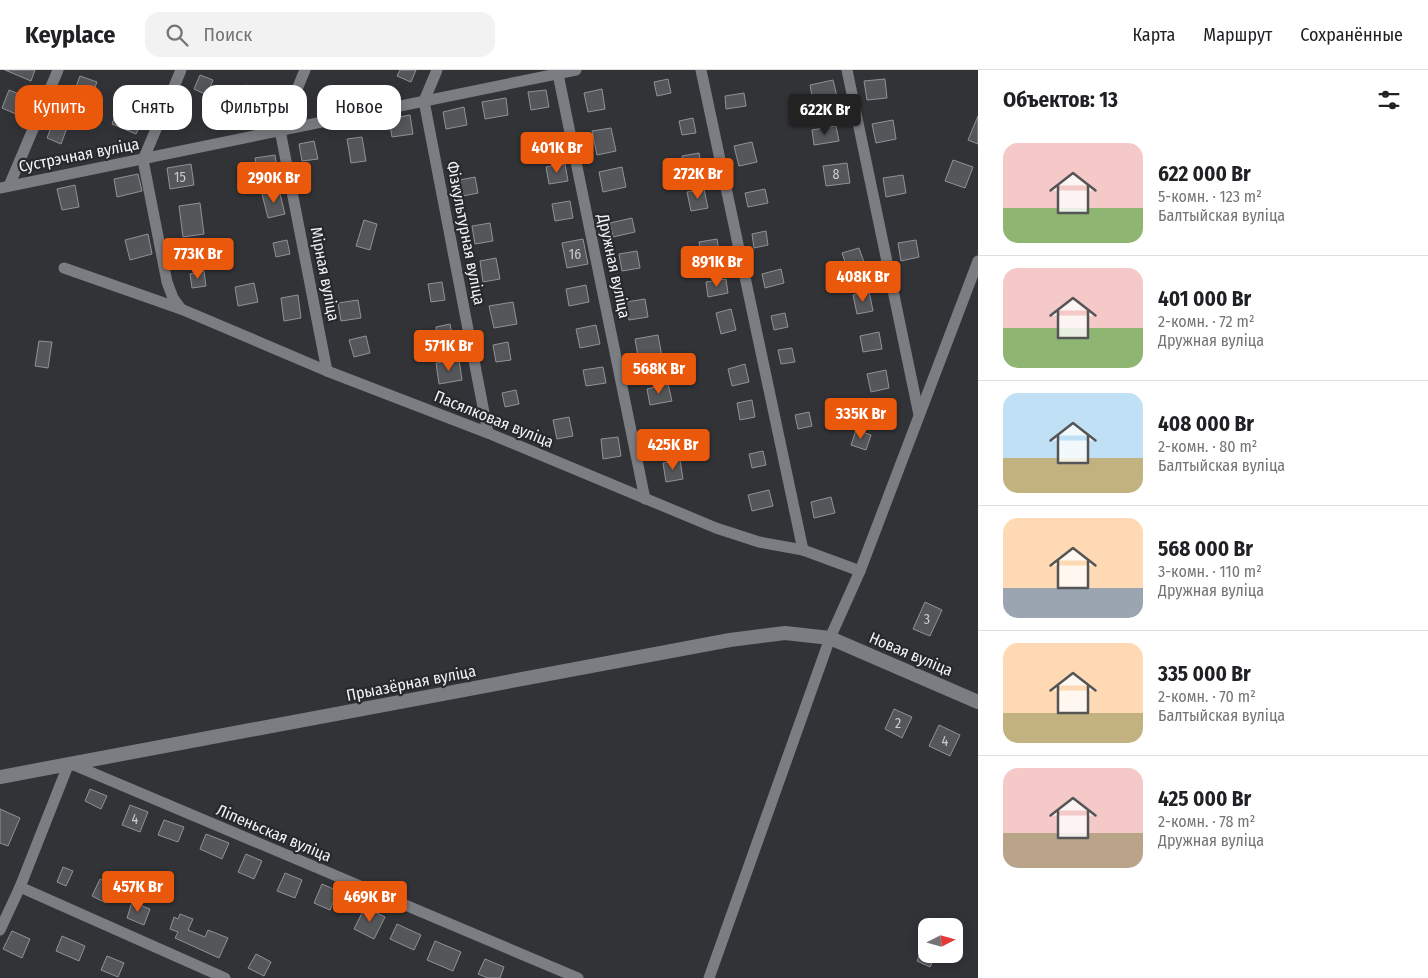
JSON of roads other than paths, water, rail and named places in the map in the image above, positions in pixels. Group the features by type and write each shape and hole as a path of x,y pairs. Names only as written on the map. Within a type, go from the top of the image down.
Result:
{"street":[{"path":"4,187 58,70"},
{"path":"181,70 143,160 167,282 173,298 181,309"},
{"path":"299,85 305,70"},
{"path":"424,101 437,70"},
{"name":"Сустрэчная вуліца","path":"307,125 576,70"},
{"path":"701,70 804,550"},
{"path":"847,70 919,415"},
{"name":"Дружная вуліца","path":"559,72 645,499"},
{"name":"Фізкультурная вуліца","path":"424,101 488,433"},
{"name":"Сустрэчная вуліца","path":"4,187 143,160 280,130"},
{"name":"Мірная вуліца","path":"280,130 327,371"},
{"path":"709,978 830,638 860,571 978,261"},
{"name":"Пасялковая вуліца","path":"64,268 181,309 327,371 488,433 716,528 759,542 804,550 860,571"},
{"name":"Прыазёрная вуліца","path":"0,777 730,640 785,633 830,638"},
{"name":"Новая вуліца","path":"830,638 978,702"},
{"path":"0,930 20,887 69,763"},
{"name":"Ліпеньская вуліца","path":"69,763 578,978"},
{"path":"20,887 225,978"}]}
